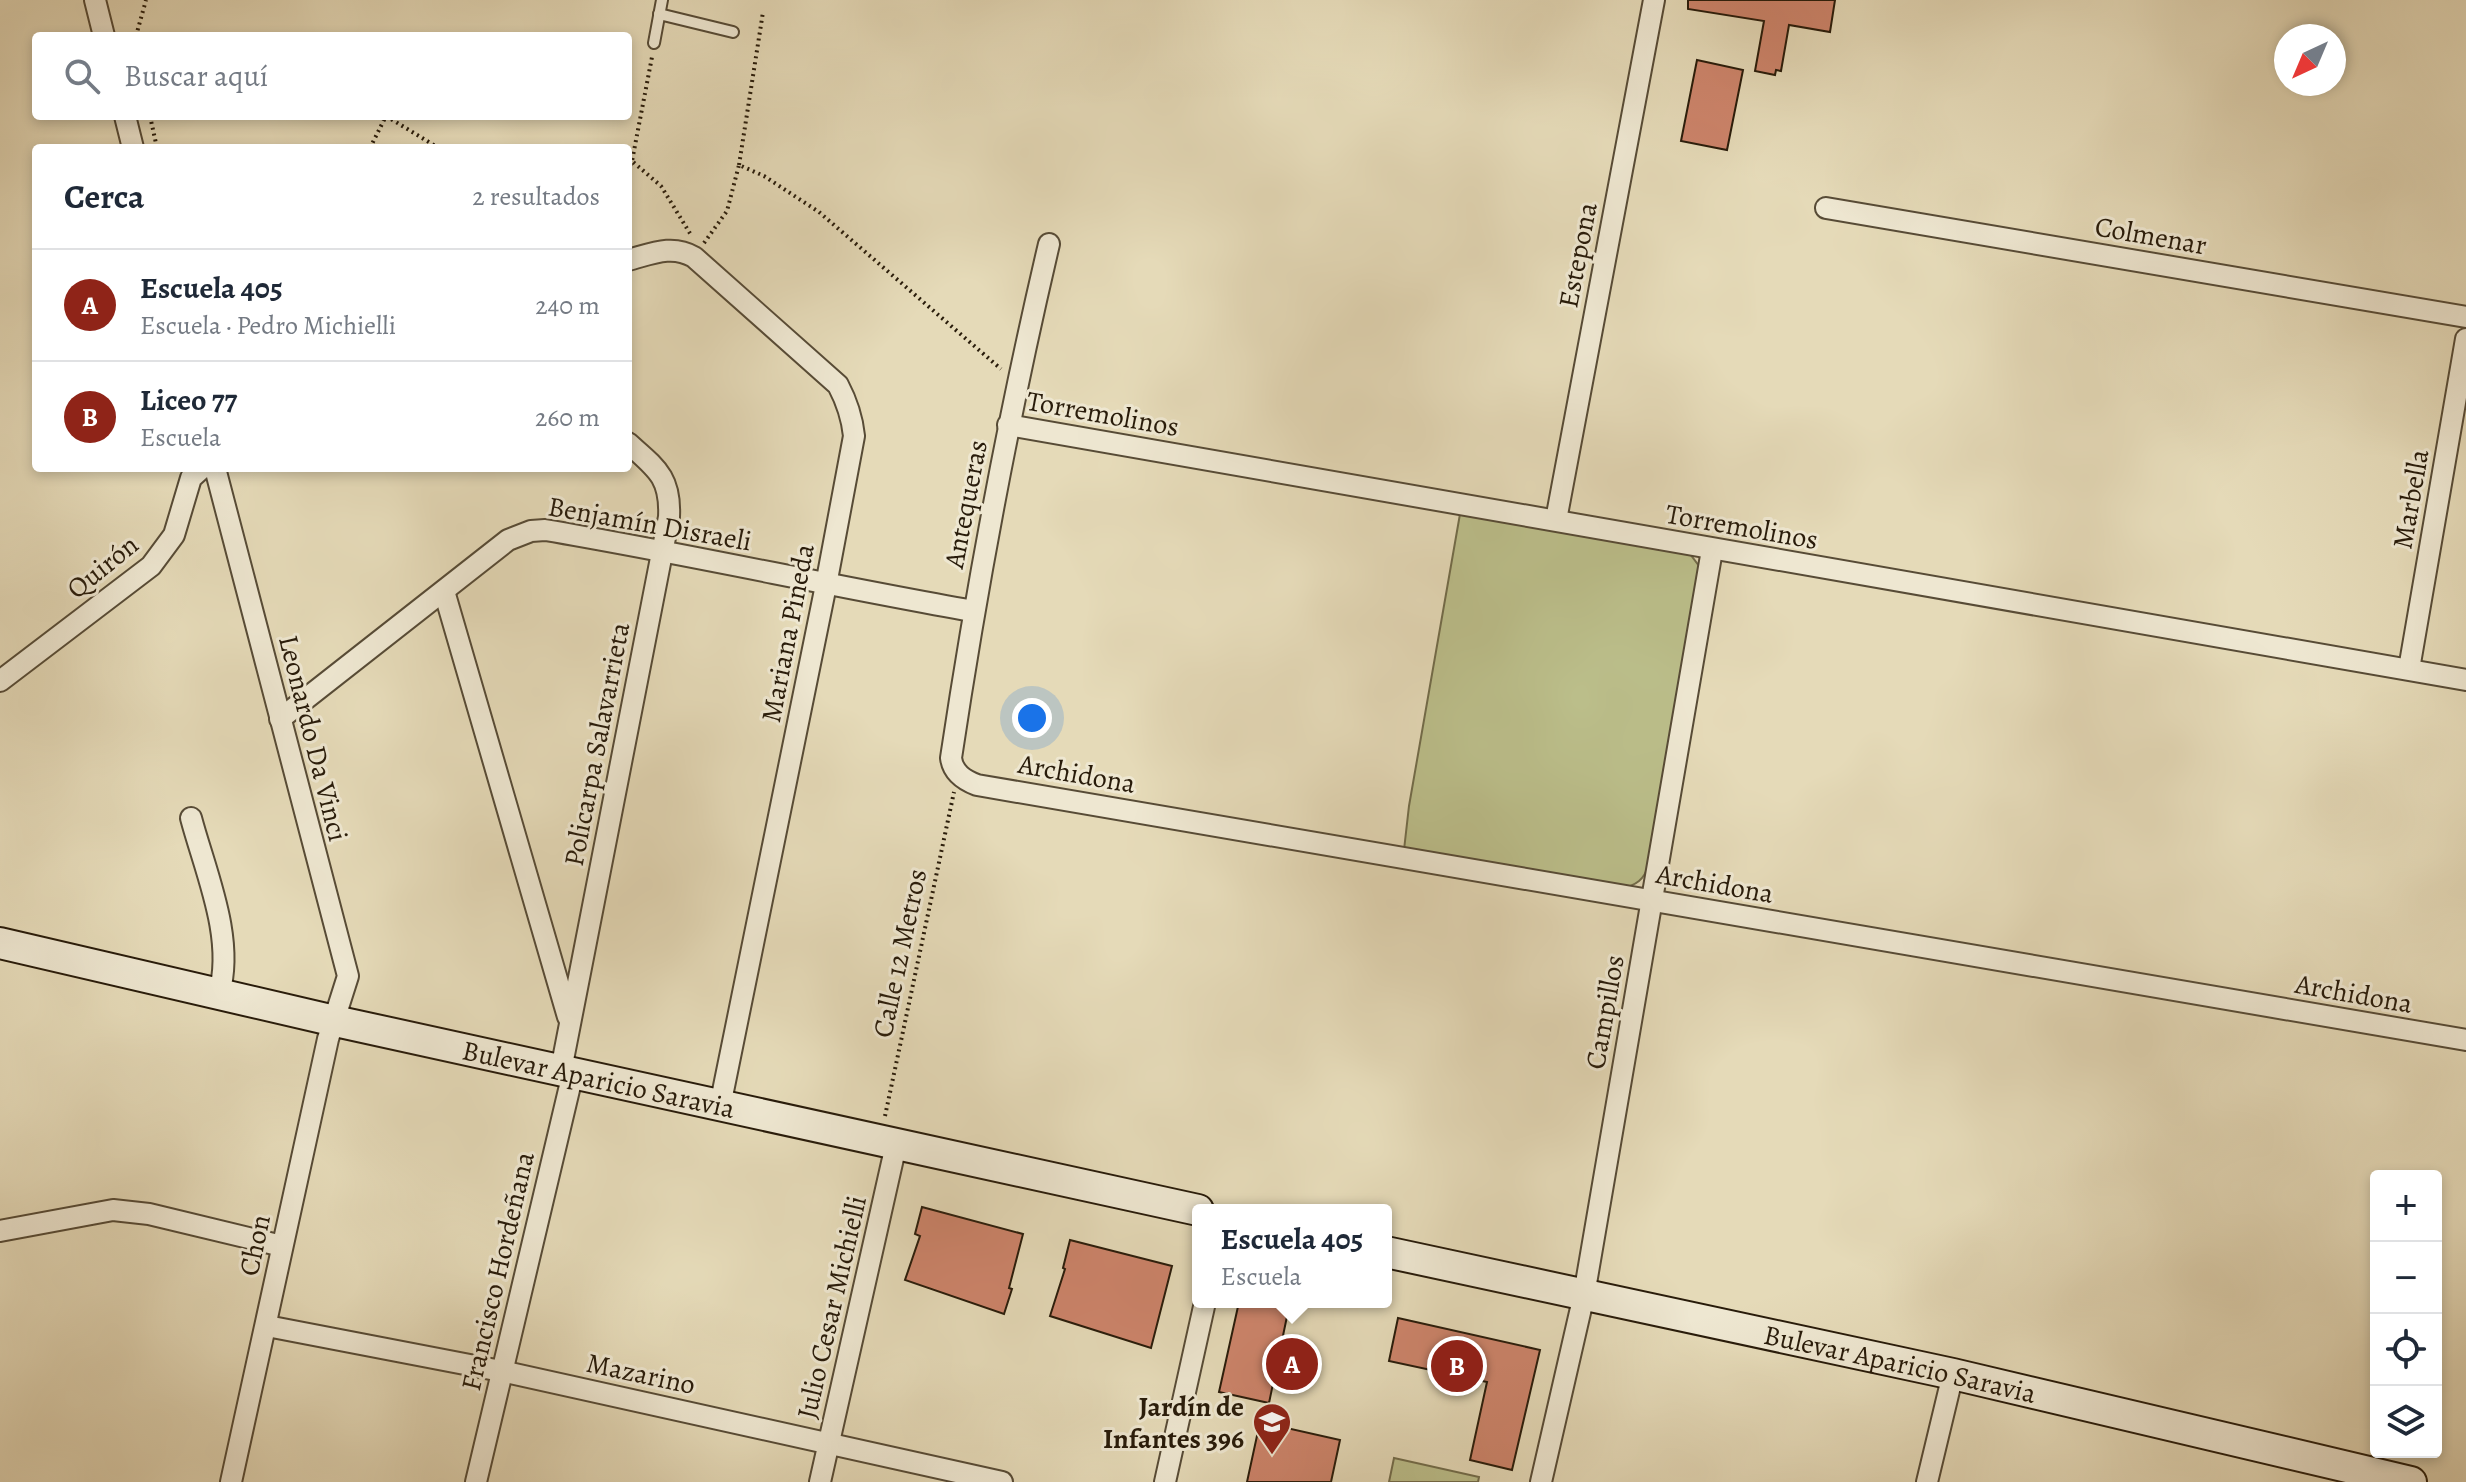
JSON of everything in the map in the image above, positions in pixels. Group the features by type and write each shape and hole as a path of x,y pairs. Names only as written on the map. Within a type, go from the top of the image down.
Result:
{"street":[{"path":"95,0 103,32"},
{"name":"Estepona","path":"1556,520 1654,0"},
{"path":"126,120 132,144"},
{"name":"Colmenar","path":"1826,208 2466,317"},
{"name":"Antequeras","path":"958,774 951,758 973,611 1018,375 1049,244"},
{"name":"Mariana Pineda","path":"632,259 693,247 838,385 848,403 854,436 720,1106"},
{"name":"Marbella","path":"2409,669 2466,339"},
{"name":"Torremolinos","path":"1008,425 2466,680"},
{"name":"Policarpa Salavarrieta","path":"567,1072 570,1023 669,517 669,490 659,471 632,447"},
{"name":"Quirón","path":"0,681 151,566 174,535 191,478 198,472"},
{"name":"Leonardo Da Vinci","path":"216,472 348,976 335,1021"},
{"name":"Benjamín Disraeli","path":"280,719 508,540 531,531 545,530 663,550 826,585 973,611"},
{"name":"Campillos","path":"1541,1482 1584,1295 1712,550"},
{"path":"444,591 570,1023"},
{"name":"Archidona","path":"958,774 977,785 2466,1040"},
{"path":"191,818 223,935 225,969 219,993"},
{"name":"Bulevar Aparicio Saravia","path":"0,943 335,1021 1192,1209"},
{"name":"Chon","path":"231,1482 335,1021"},
{"name":"Francisco Hordeñana","path":"476,1482 567,1072"},
{"name":"Julio Cesar Michielli","path":"820,1482 888,1143"},
{"path":"0,1231 113,1210 149,1214 282,1246"},
{"name":"Bulevar Aparicio Saravia","path":"1392,1253 1953,1374 2395,1480"},
{"path":"1165,1482 1204,1308"},
{"name":"Mazarino","path":"267,1326 501,1371 1002,1482"},
{"path":"1927,1482 1953,1374"}],"lane":[{"path":"654,43 662,0"},
{"path":"659,14 733,32"}],"path":[{"path":"137,32 146,0"},
{"path":"632,163 661,186 693,247 727,211 739,165 763,12"},
{"path":"632,151 654,43"},
{"path":"151,120 156,144"},
{"path":"372,144 384,120"},
{"path":"393,120 432,144"},
{"path":"739,165 764,176 819,212 997,367 1018,375"},
{"name":"Calle 12 Metros","path":"888,1143 958,774"}],"green space":[{"path":"1460,514 1690,554 1699,566 1701,576 1649,864 1642,878 1631,886 1620,889 1404,850"},
{"path":"1394,1458 1479,1477 1478,1482 1389,1482"}],"building":[{"path":"1688,0 1835,0 1830,32 1789,25 1781,71 1776,70 1775,75 1755,71 1764,21 1688,9"},
{"path":"1697,60 1743,70 1727,150 1681,141"},
{"path":"922,1207 1023,1234 1004,1314 905,1280 920,1236 915,1234"},
{"path":"1070,1240 1172,1266 1151,1348 1050,1316 1065,1269"},
{"path":"1238,1308 1289,1308 1269,1403 1219,1392"},
{"path":"1398,1318 1540,1350 1512,1470 1470,1460 1487,1382 1389,1361"},
{"path":"1260,1422 1340,1440 1331,1482 1247,1482"}],"place":[{"name":"Escuela 405","path":"1292,1364"},
{"name":"Liceo 77","path":"1457,1366"},
{"name":"Jardín de Infantes 396","path":"1272,1456"}]}
